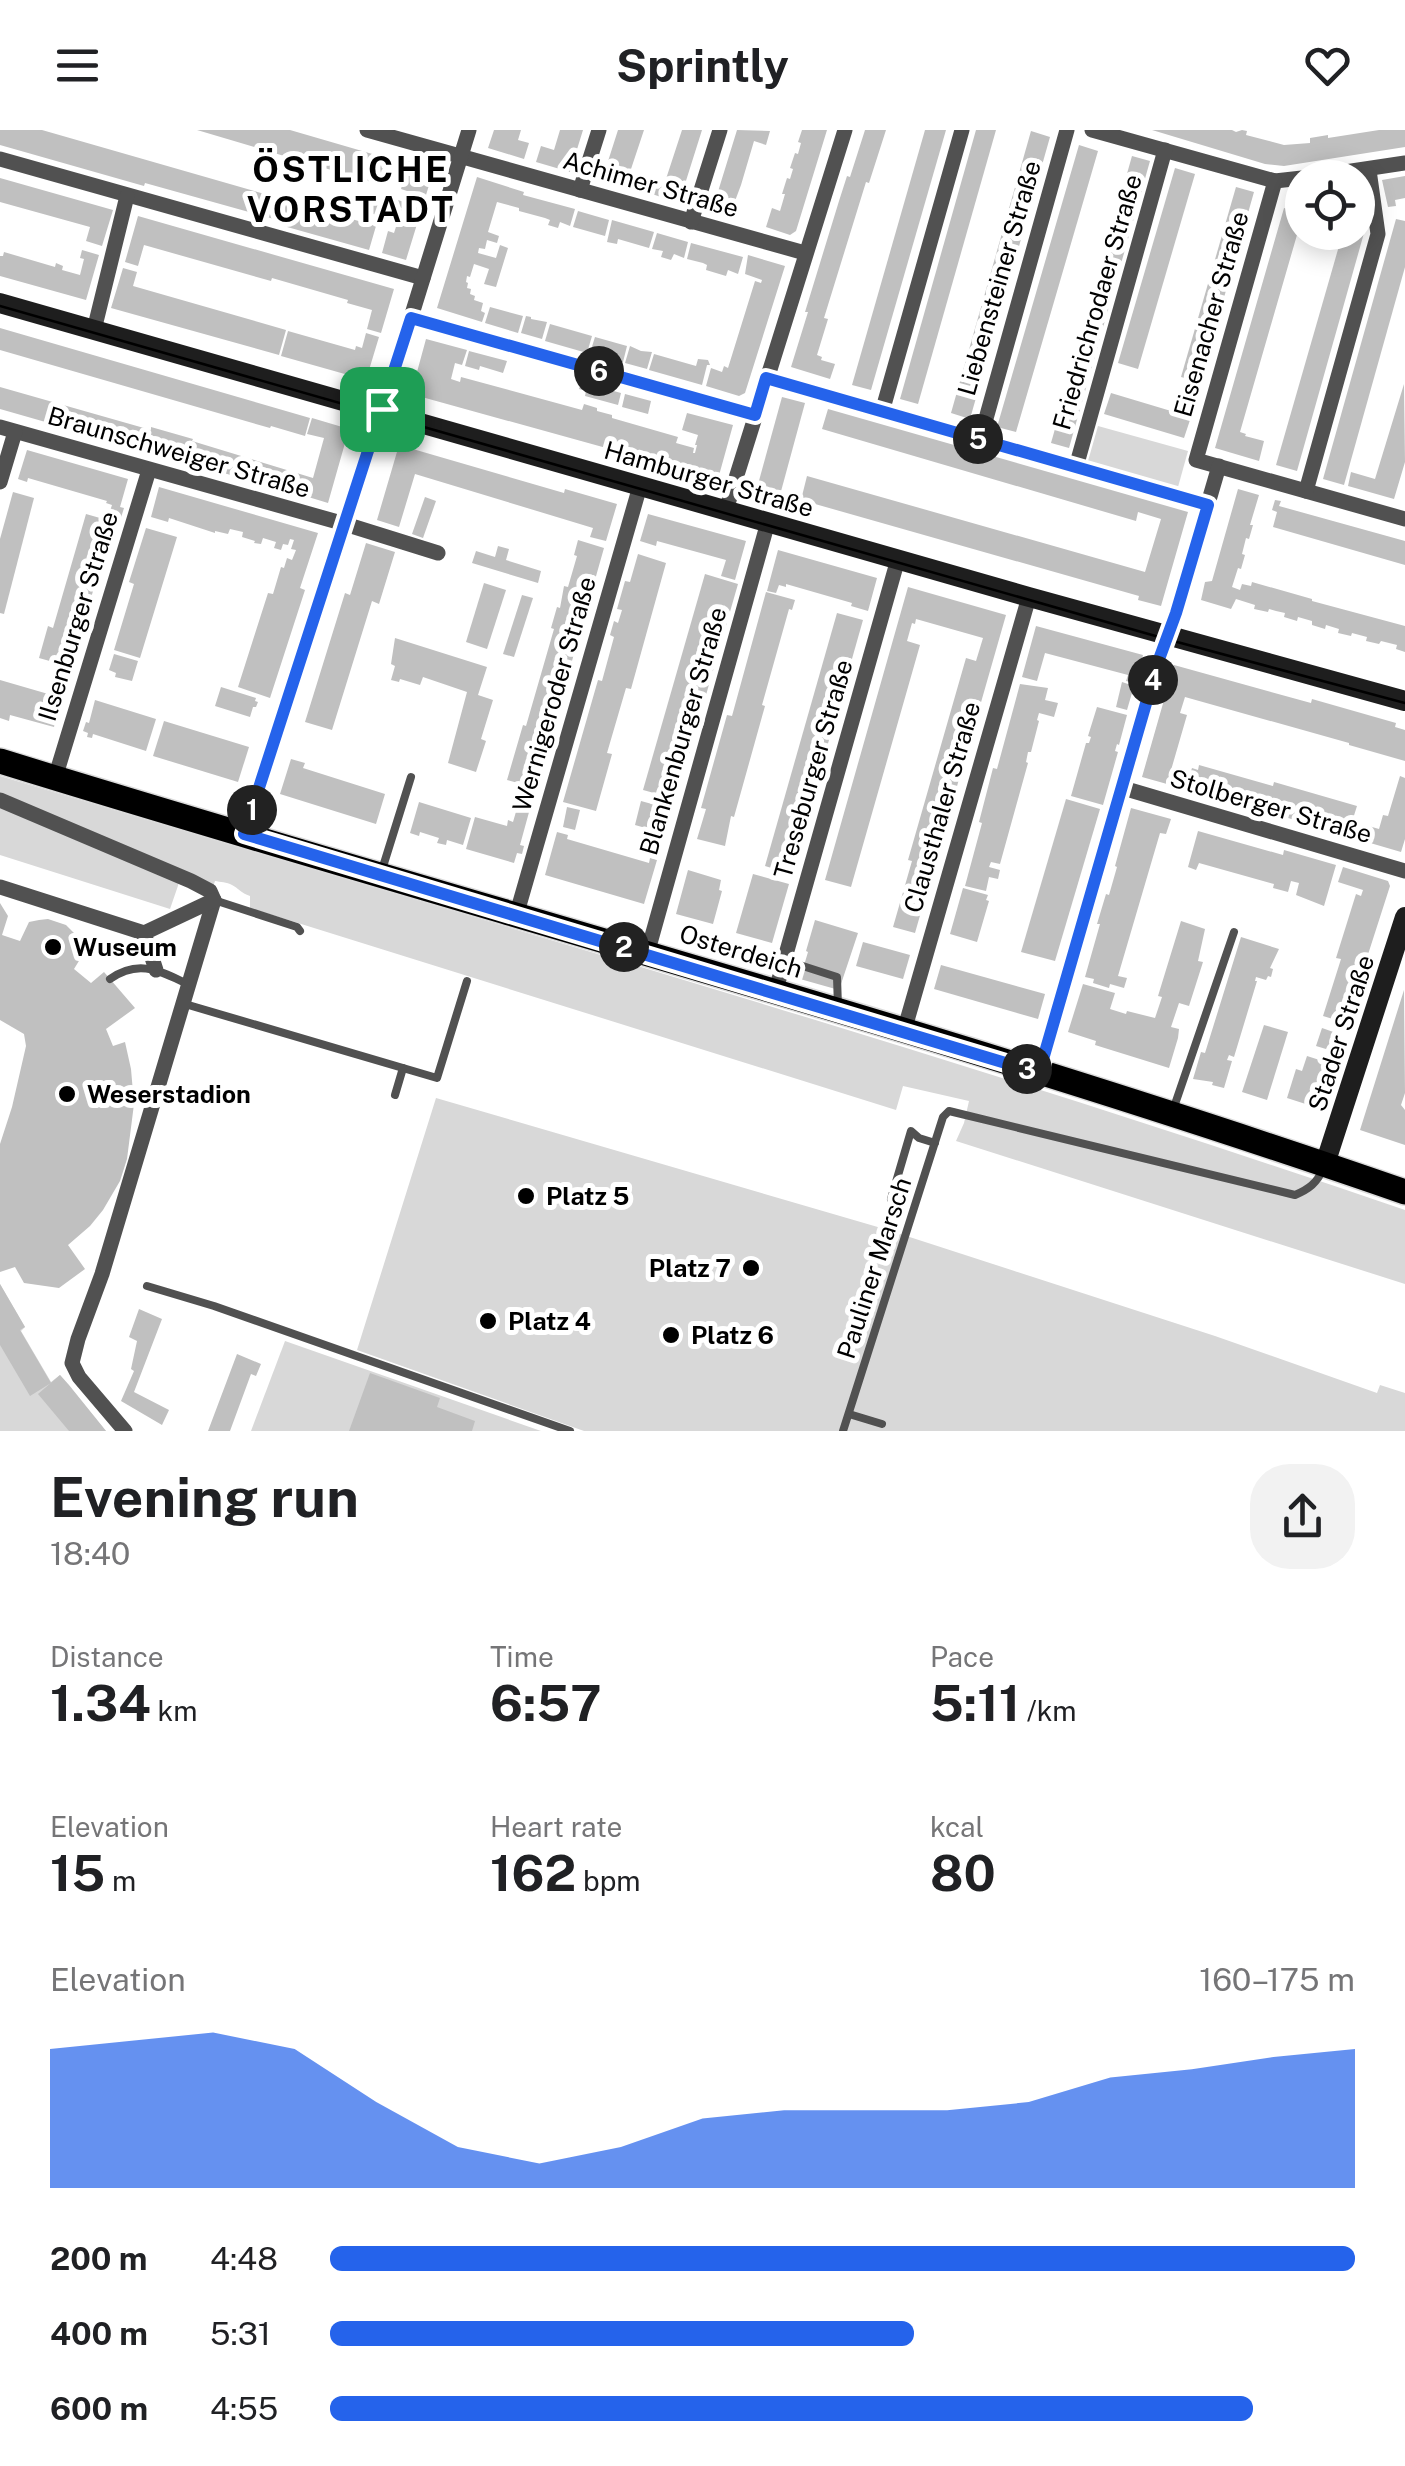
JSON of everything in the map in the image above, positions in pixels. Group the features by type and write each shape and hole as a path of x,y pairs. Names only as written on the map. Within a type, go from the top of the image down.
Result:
{"main road":[{"name":"Osterdeich","path":"0,760 904,1031 1405,1192"}],"street":[{"name":"Achimer Straße","path":"368,130 805,253"},
{"path":"244,834 469,130"},
{"path":"580,190 600,130"},
{"path":"691,222 720,130"},
{"path":"726,510 845,130"},
{"path":"882,412 962,130"},
{"name":"Liebensteiner Straße","path":"980,440 1067,130"},
{"path":"1092,130 1274,181 1285,180"},
{"name":"Friedrichrodaer Straße","path":"1076,467 1165,150"},
{"path":"0,160 423,278"},
{"path":"1375,169 1405,163"},
{"name":"Eisenacher Straße","path":"1219,466 1196,460 1274,181"},
{"path":"94,330 127,196"},
{"path":"1375,213 1375,245"},
{"path":"1306,491 1374,250"},
{"name":"Hamburger Straße","path":"0,303 1405,701"},
{"path":"411,318 755,415"},
{"path":"766,378 1208,505"},
{"path":"0,482 8,430"},
{"name":"Braunschweiger Straße","path":"8,430 438,553"},
{"path":"1039,1073 1219,466 1404,515"},
{"name":"Ilsenburger Straße","path":"55,778 149,470"},
{"name":"Wernigeroder Straße","path":"516,916 640,486"},
{"name":"Blankenburger Straße","path":"646,954 768,522"},
{"name":"Treseburger Straße","path":"775,992 898,559"},
{"name":"Clausthaler Straße","path":"904,1031 1029,596"},
{"name":"Stolberger Straße","path":"1123,788 1405,870"},
{"path":"0,800 191,880 210,891 214,900 72,1363 78,1377 125,1431"},
{"path":"0,887 144,933 214,900"},
{"name":"Stader Straße","path":"1325,1164 1405,917"},
{"path":"144,933 156,970"}],"lane":[{"path":"380,874 411,777"},
{"path":"214,900 300,930"},
{"path":"1172,1115 1234,932"},
{"path":"784,960 837,977 838,1012"},
{"path":"110,979 127,969 144,968 190,986"},
{"path":"184,1004 437,1078 467,981"},
{"path":"395,1095 403,1068"},
{"name":"Pauliner Marsch","path":"843,1431 942,1117 949,1111 1295,1195 1309,1190 1325,1164"},
{"path":"891,1199 911,1131 918,1138 935,1143"},
{"path":"148,1286 570,1431"},
{"path":"849,1414 882,1424"}],"shaded area":[{"path":"1098,426 1188,451 1178,487 1088,461"},
{"path":"0,776 880,1040 1405,1210 1405,1284 956,1141 969,1101 903,1086 896,1110 250,908 250,896 226,883 215,881 211,893 181,877 170,909 0,855"},
{"path":"436,1098 888,1230 1377,1393 1380,1385 1405,1393 1405,1431 584,1431 357,1350"},
{"path":"0,1284 25,1327 21,1331 51,1382 60,1375 106,1431 0,1431"},
{"path":"285,1341 541,1431 251,1431"}],"building":[{"path":"0,130 42,130 376,226 369,250 280,225 281,221 0,145"},
{"path":"197,130 290,130 434,169 406,260 382,253 388,231 394,233 402,208 396,206 398,200 404,202 407,191 401,189 403,182 388,176 385,186"},
{"path":"494,130 521,130 518,140 529,143 524,159 488,148"},
{"path":"560,130 583,130 570,172 536,162 541,146 554,150"},
{"path":"618,130 644,130 630,172 647,178 642,193 602,180"},
{"path":"682,130 702,130 679,203 649,193 653,181 665,182"},
{"path":"737,130 770,131 766,145 754,141 729,217 712,211"},
{"path":"802,130 827,130 796,231 790,235 766,227 772,208 780,211"},
{"path":"865,130 886,130 824,318 828,319 817,355 835,364 830,379 791,367 839,201"},
{"path":"925,130 946,130 871,390 852,385"},
{"path":"976,130 996,130 918,404 900,399"},
{"path":"1152,130 1242,130 1247,131 1246,135 1284,145 1310,143 1310,138 1328,135 1405,130 1405,147 1322,160 1285,160 1284,166 1265,164"},
{"path":"1031,131 1050,137 970,419 951,413"},
{"path":"1079,145 1098,151 1016,432 997,427"},
{"path":"1132,156 1150,161 1069,448 1051,443"},
{"path":"1175,168 1195,174 1138,369 1118,363"},
{"path":"1405,176 1405,198 1388,207 1382,180"},
{"path":"477,177 575,209 570,226 560,222 558,228 548,225 550,220 497,202 488,232 499,236 497,243 487,240 485,249 479,248 478,253 496,258 500,245 508,248 496,287 484,284 489,269 474,264 466,282 474,300 483,303 482,322 437,308"},
{"path":"0,178 113,210 102,246 86,241 90,227 0,202"},
{"path":"1236,187 1254,192 1200,382 1181,377"},
{"path":"369,198 395,205 391,219 366,212"},
{"path":"1284,208 1285,250 1293,250 1240,432 1264,441 1259,461 1215,448"},
{"path":"578,211 609,220 605,236 573,227"},
{"path":"138,216 394,289 381,333 367,329 372,310 272,278 271,281 144,245 138,266 125,262"},
{"path":"1396,219 1405,221 1405,267 1344,485 1323,479"},
{"path":"612,220 654,232 649,248 618,239 617,244 607,242"},
{"path":"657,233 688,242 684,258 674,254 671,260 661,257 663,251 652,249"},
{"path":"691,243 743,257 738,274 728,270 726,276 687,259"},
{"path":"82,250 99,255 86,300 0,276 0,256 4,252 55,267 56,263 63,266 62,270 80,275"},
{"path":"1338,250 1359,250 1297,471 1276,465"},
{"path":"748,255 785,266 745,393 739,396 706,386 711,368 722,372 724,366 728,368 755,281 762,280 745,274"},
{"path":"123,268 137,272 133,286 286,330 279,355 111,308"},
{"path":"490,307 523,316 518,333 485,323"},
{"path":"526,316 547,322 542,339 521,333"},
{"path":"550,324 592,336 587,353 545,341"},
{"path":"0,328 310,418 305,436 0,350"},
{"path":"288,331 355,350 356,346 362,348 366,333 379,337 366,380 281,356"},
{"path":"595,337 627,346 623,362 590,353"},
{"path":"426,339 467,350 462,365 455,363 451,379 460,382 461,377 582,410 584,404 612,418 678,437 676,443 694,448 693,453 698,435 682,430 687,413 733,425 718,479 411,394"},
{"path":"630,346 652,352 647,369 625,363"},
{"path":"469,351 507,361 503,373 465,366"},
{"path":"654,354 696,366 698,359 708,360 710,365 702,385 649,370"},
{"path":"583,377 590,379 588,384 621,393 618,405 585,396 586,391 579,389"},
{"path":"1185,382 1196,385 1188,411 1177,407"},
{"path":"1404,384 1405,462 1394,499 1348,486 1351,472 1375,479"},
{"path":"0,387 193,439 313,478 324,438 307,434 312,418 349,429 328,503 305,496 308,485 304,484 301,495 0,409"},
{"path":"1111,393 1191,417 1184,438 1104,414"},
{"path":"625,394 651,401 648,414 622,407"},
{"path":"782,397 805,403 780,495 757,488"},
{"path":"828,409 1188,512 1161,606 1138,600 1139,596 801,500 807,476 1145,572 1161,519 1138,512 1136,521 822,429"},
{"path":"399,445 564,493 565,489 617,504 606,541 590,537 593,528 415,474 399,527 377,520"},
{"path":"27,450 128,479 120,507 124,508 119,524 113,522 71,667 39,658 48,626 53,628 86,514 107,520 112,505 28,478 27,482 18,479"},
{"path":"159,487 318,533 300,588 305,590 270,698 238,687 268,593 273,594 281,567 284,568 287,558 292,560 296,550 291,549 294,540 283,544 281,550 274,548 276,542 263,538 261,544 254,543 242,537 243,532 230,529 228,534 215,533 169,518 168,522 151,517"},
{"path":"1238,489 1259,495 1241,569 1238,568 1232,587 1240,590 1242,584 1251,586 1252,582 1405,626 1405,652 1396,649 1397,645 1338,633 1339,629 1326,625 1325,629 1312,625 1312,621 1284,617 1285,613 1254,609 1255,605 1236,599 1231,609 1201,600 1205,582 1212,581"},
{"path":"13,492 34,498 4,614 0,613 0,539"},
{"path":"425,497 436,501 423,538 412,534"},
{"path":"1275,500 1281,501 1279,506 1405,541 1405,565 1273,527"},
{"path":"648,514 746,541 735,580 721,576 726,560 657,541 656,546 640,541"},
{"path":"146,528 177,537 140,658 114,650"},
{"path":"578,540 604,548 536,788 507,780 523,725 526,726 557,607 560,608 564,586 568,587"},
{"path":"366,543 395,552 379,604 372,601 332,730 305,722 345,593 350,595"},
{"path":"498,546 509,549 506,560 541,571 538,583 472,563 476,551 495,557"},
{"path":"778,550 877,578 868,611 786,584 779,585 776,593 767,591"},
{"path":"638,554 666,563 631,689 626,688 607,753 612,754 596,811 563,802 598,680 602,681 614,637 610,635 614,621 618,623 622,610 617,609 625,581 630,582"},
{"path":"705,574 738,584 676,799 643,790"},
{"path":"484,583 506,590 487,649 466,642"},
{"path":"908,587 1006,615 915,933 893,927 912,861 908,860 966,658 976,661 983,638 916,619 912,623 907,641 920,645 851,887 825,880"},
{"path":"766,592 795,600 792,610 789,609 725,846 697,839 706,809 701,808 727,715 732,716"},
{"path":"522,595 533,598 514,657 503,654"},
{"path":"837,613 863,620 791,874 765,866"},
{"path":"1036,626 1143,655 1134,683 1126,681 1128,675 1045,653 1037,681 1022,677"},
{"path":"395,638 487,667 478,695 493,700 476,772 448,763 467,692 423,677 420,685 391,680"},
{"path":"114,654 138,661 132,681 115,677 116,673 109,670"},
{"path":"1174,665 1396,723 1395,727 1405,730 1405,761 1185,697 1180,713 1187,715 1167,784 1142,777"},
{"path":"0,680 62,698 54,727 10,715 9,721 0,718"},
{"path":"1122,682 1134,686 1127,710 1116,707"},
{"path":"1020,684 1048,688 1045,700 1058,703 1054,717 1039,713 1000,864 991,862 989,867 1000,870 998,879 989,877 986,891 965,886 993,768 997,769"},
{"path":"221,687 256,698 258,702 250,717 215,706"},
{"path":"95,700 156,719 146,751 93,734 92,738 87,737 88,733 83,731"},
{"path":"1097,707 1127,715 1103,805 1071,796"},
{"path":"164,721 249,747 238,782 153,756"},
{"path":"291,759 305,763 303,768 385,794 376,824 280,794"},
{"path":"1199,765 1357,806 1351,825 1363,829 1365,825 1379,829 1383,815 1388,816 1400,776 1405,778 1405,839 1401,852 1185,790 1192,768 1198,770"},
{"path":"522,791 534,794 520,845 524,846 522,854 517,853 514,863 466,849 475,817 507,826 508,820 513,822"},
{"path":"1066,799 1100,809 1055,961 1021,952"},
{"path":"641,801 670,809 663,833 635,825"},
{"path":"419,802 471,818 463,845 447,840 446,845 437,843 439,838 410,833"},
{"path":"567,807 580,810 575,830 563,827"},
{"path":"1131,808 1171,819 1166,834 1160,833 1118,976 1127,978 1124,988 1110,984 1109,988 1085,977"},
{"path":"1198,831 1336,865 1324,906 1296,895 1299,883 1291,881 1288,892 1273,888 1274,884 1199,863 1196,870 1188,867"},
{"path":"557,832 568,835 567,839 649,863 650,858 657,860 644,904 545,875"},
{"path":"649,833 663,837 657,854 643,850"},
{"path":"1343,867 1388,881 1390,886 1346,1023 1323,1016 1356,894 1361,896 1363,890 1338,882"},
{"path":"688,870 721,880 713,924 676,914"},
{"path":"753,874 789,884 772,943 736,933"},
{"path":"963,888 988,895 977,942 950,934"},
{"name":"Weserstadion","path":"0,903 8,916 2,935 20,941 29,922 39,920 66,925 81,940 85,951 74,969 91,983 104,972 135,1008 106,1029 113,1046 125,1042 131,1069 134,1104 127,1159 120,1181 103,1210 68,1245 85,1269 59,1288 24,1283 15,1267 0,1272 0,1144 26,1046 24,1034 0,1020"},
{"path":"815,920 858,933 839,990 800,979"},
{"path":"1181,921 1205,929 1198,961 1203,962 1189,1006 1179,1003 1171,1027 1179,1029 1169,1068 1095,1045 1096,1041 1068,1032 1083,984 1115,993 1110,1009 1155,1018"},
{"path":"1241,937 1279,949 1270,968 1271,977 1256,977 1234,1057 1229,1055 1227,1060 1232,1061 1224,1088 1193,1079 1201,1052 1205,1053"},
{"path":"863,942 910,955 903,979 856,966"},
{"path":"941,965 1045,994 1038,1019 934,989"},
{"path":"1404,990 1405,1093 1401,1105 1405,1110 1405,1145 1360,1130"},
{"path":"1264,1025 1288,1032 1267,1100 1242,1092"},
{"path":"1322,1028 1342,1035 1336,1052 1316,1046"},
{"path":"1307,1056 1332,1064 1318,1108 1287,1098 1296,1069 1302,1071"},
{"path":"0,1284 25,1327 20,1330 51,1383 30,1396 0,1345"},
{"path":"139,1309 162,1319 134,1392 169,1410 162,1425 121,1401 134,1371 131,1369 137,1341 129,1337"},
{"path":"237,1354 261,1364 256,1376 251,1374 230,1431 208,1431"},
{"path":"370,1373 440,1398 437,1407 475,1421 472,1431 349,1431"},
{"path":"60,1375 106,1431 69,1431 38,1394"}],"tram line":[{"path":"0,306 1166,639 1405,703"}],"place":[{"name":"Wuseum","path":"53,947"},
{"name":"Weserstadion","path":"67,1094"},
{"name":"Platz 5","path":"526,1196"},
{"name":"Platz 7","path":"751,1268"},
{"name":"Platz 4","path":"488,1321"},
{"name":"Platz 6","path":"671,1335"}],"district":[{"name":"ÖSTLICHE VORSTADT","path":"351,189"}],"route":[{"path":"411,318 755,415 766,378 1208,505 1158,662 1039,1073 244,834 382,409 411,318"}]}
